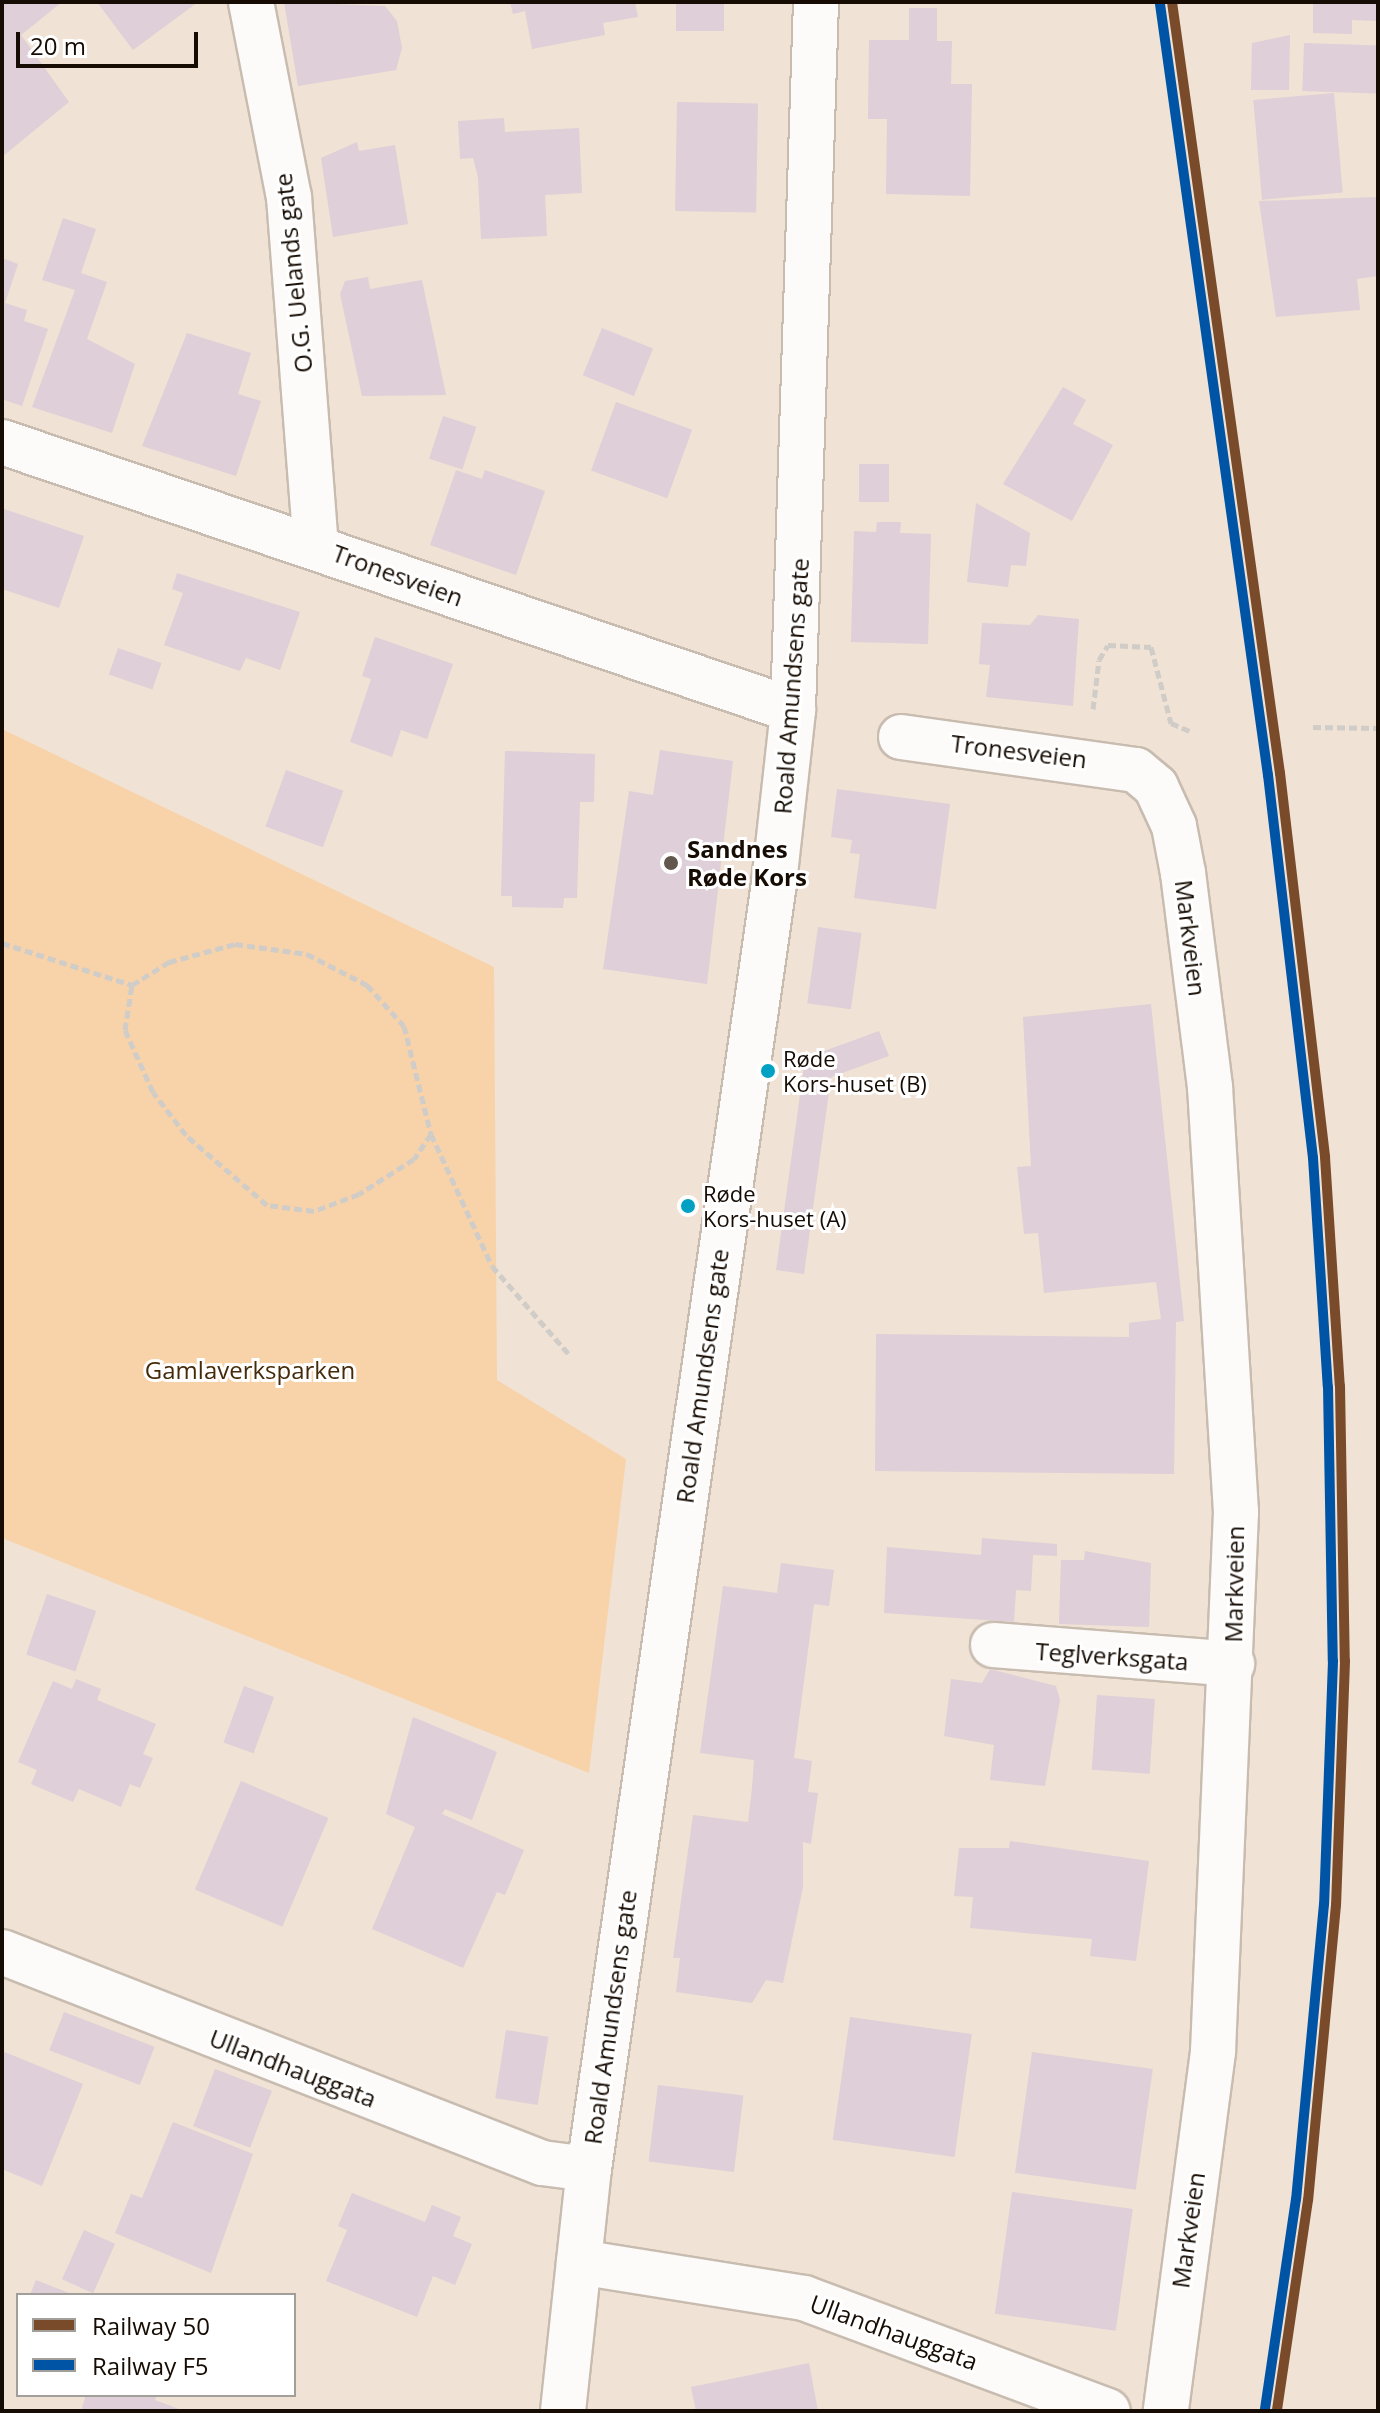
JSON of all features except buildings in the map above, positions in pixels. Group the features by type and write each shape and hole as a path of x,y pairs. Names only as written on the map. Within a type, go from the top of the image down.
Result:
{"street":[{"name":"O.G. Uelands gate","path":"251,2 289,197 316,546"},
{"name":"Roald Amundsens gate","path":"563,2411 589,2169 772,899 793,710 816,2"},
{"name":"Tronesveien","path":"2,442 793,710"},
{"name":"Tronesveien","path":"901,737 1088,758 1136,770"},
{"name":"Markveien","path":"1136,770 1156,787 1174,826 1210,1087 1229,1334 1232,1664 1213,2052 1166,2411"},
{"name":"Teglverksgata","path":"993,1645 1232,1664"},
{"name":"Ullandhauggata","path":"2,1952 542,2163 589,2169"},
{"name":"Ullandhauggata","path":"579,2262 804,2298 1108,2411"}],"path":[{"path":"1088,758 1099,660 1108,645 1151,647 1171,723 1190,731"},
{"path":"1313,727 1378,728"},
{"path":"2,943 132,985"},
{"path":"431,1134 414,1159 359,1194 314,1211 267,1205 186,1135 153,1092 125,1030 132,985 169,962 235,944 307,954 367,985 404,1026 431,1134 492,1266 568,1353"}],"green space":[{"name":"Gamlaverksparken","path":"2,729 494,967 497,1380 626,1459 589,1773 2,1538"}],"rail line":[{"name":"50","path":"1172,2 1280,773 1325,1157 1340,1386 1345,1661 1336,1905 1308,2200 1277,2411"},
{"name":"F5","path":"1160,4 1268,775 1313,1158 1328,1387 1333,1661 1324,1904 1296,2199 1265,2409"}],"place":[{"name":"Sandnes Røde Kors","path":"671,863"},
{"name":"Røde Kors-huset (B)","path":"768,1071"},
{"name":"Røde Kors-huset (A)","path":"688,1206"}]}
